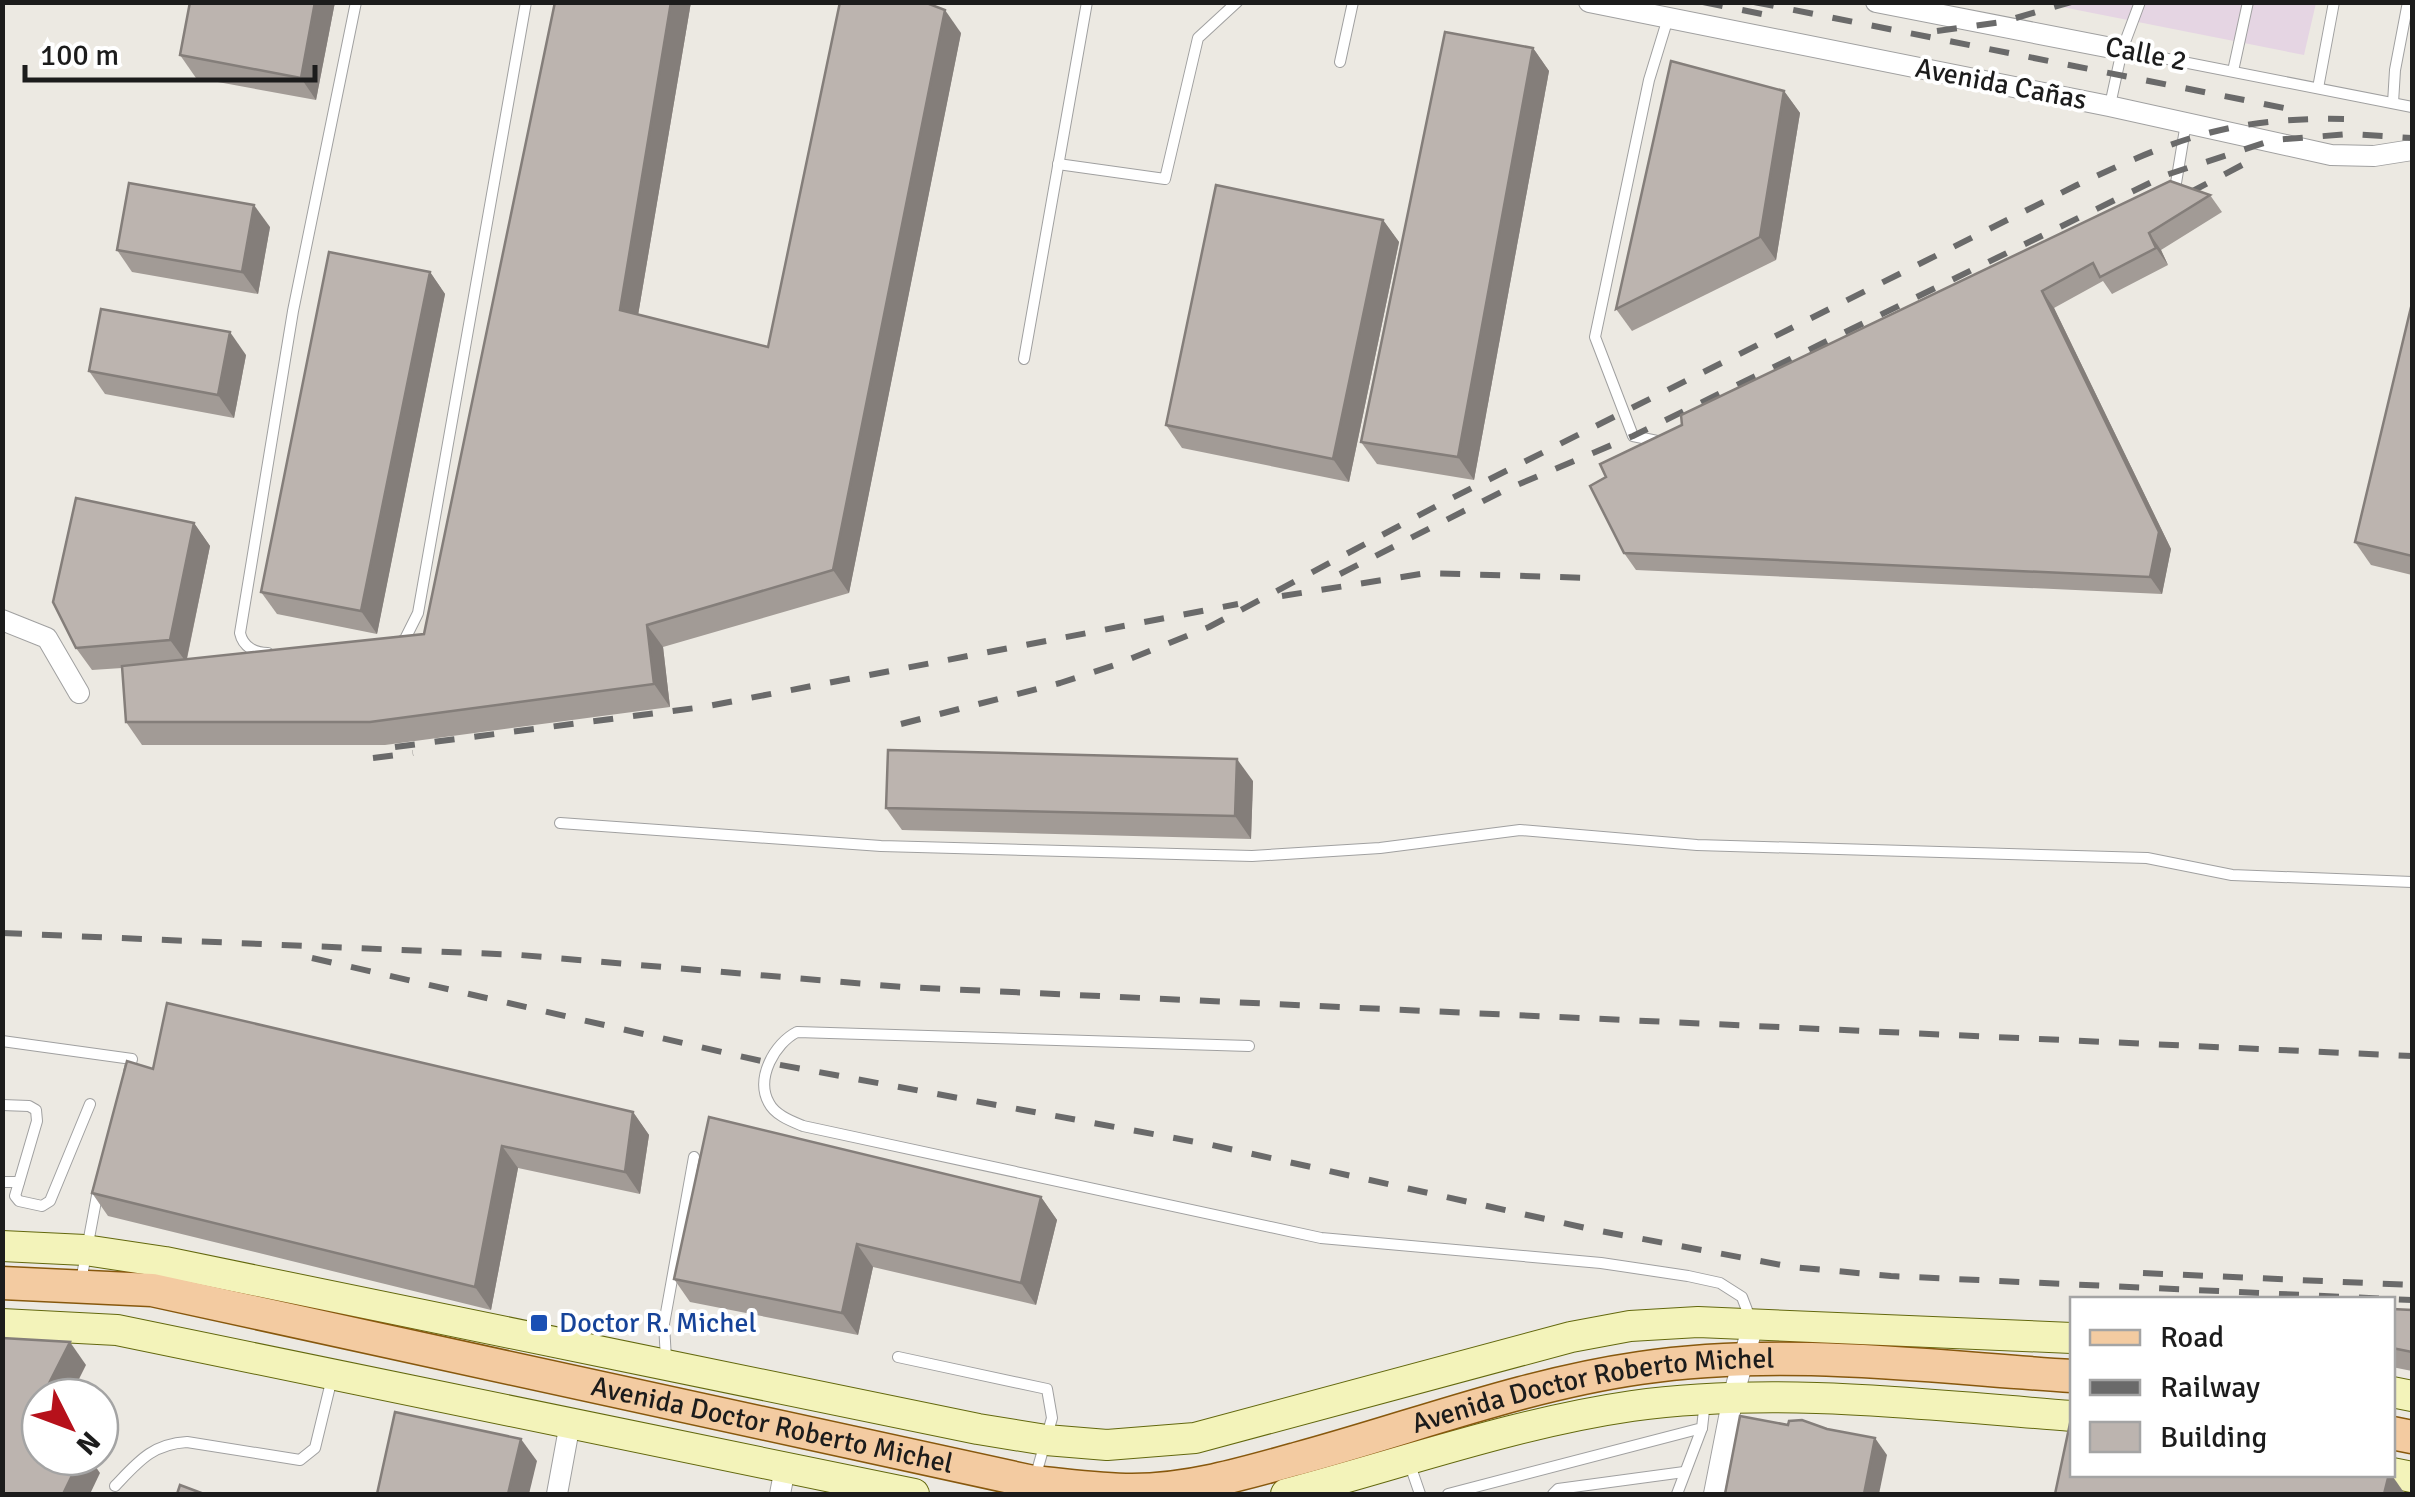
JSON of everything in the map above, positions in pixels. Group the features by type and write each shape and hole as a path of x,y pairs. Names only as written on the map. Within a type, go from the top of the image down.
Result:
{"main road":[{"name":"Avenida Doctor Roberto Michel","path":"2,1246 85,1250 254,1279 1046,1440 1108,1445 1400,1418 1576,1416 1634,1406 1900,1404 2070,1416"},
{"name":"Avenida Doctor Roberto Michel","path":"2,1284 152,1290 1034,1482 1134,1490 1229,1478 1400,1418 1571,1338 1630,1326 1698,1322 2070,1338"},
{"name":"Avenida Doctor Roberto Michel","path":"2,1324 117,1330 570,1424 783,1481 914,1494"},
{"path":"376,1384 387,1342"},
{"name":"Avenida Doctor Roberto Michel","path":"1286,1494 1400,1418 1525,1389 1642,1368 1743,1360 1833,1360 2070,1376"},
{"path":"702,1410 712,1374"}],"street":[{"name":"Avenida Cañas","path":"1589,2 2109,106 2332,155 2374,156 2412,150"},
{"name":"Calle 2","path":"1877,3 2122,50"},
{"path":"2,620 47,638 79,693"},
{"path":"1714,1494 1714,1408 1743,1360 1753,1325"},
{"path":"557,1494 570,1424"}],"lane":[{"path":"274,653 252,649 240,633 294,310 356,2"},
{"path":"382,651 405,639 418,613 526,2"},
{"path":"1024,359 1088,2"},
{"path":"1058,164 1164,179 1198,38 1238,2"},
{"path":"1340,62 1353,2"},
{"path":"2109,106 2122,50 2140,2"},
{"path":"2318,88 2334,2"},
{"path":"2392,103 2408,2"},
{"path":"2234,72 2246,3"},
{"path":"1668,17 1649,80 1595,337 1634,436 1660,443 1678,434"},
{"name":"Calle 2","path":"2122,50 2412,107"},
{"path":"2159,205 2176,184 2186,123"},
{"path":"560,823 880,846 1252,856 1380,848 1520,830 1697,845 2148,858 2232,874 2412,882"},
{"path":"1249,1046 796,1032 776,1047 766,1094 777,1112 803,1126 1322,1238 1601,1263 1720,1283 1742,1297 1753,1325"},
{"path":"2,1041 132,1059 128,1077"},
{"path":"2,1105 29,1106 38,1115 15,1194 18,1200 42,1206 48,1203 90,1104"},
{"path":"666,1364 664,1324 694,1157"},
{"path":"2,1182 19,1182"},
{"path":"80,1287 100,1186"},
{"path":"898,1358 1047,1389 1052,1418 1034,1482"},
{"path":"115,1486 143,1456 169,1443 186,1442 300,1460 315,1448 333,1377"},
{"path":"1677,1494 1714,1408"},
{"path":"1448,1494 1714,1408"},
{"path":"1400,1418 1420,1494"},
{"path":"1552,1494 1558,1489 1684,1472"}],"shaded area":[{"path":"2042,3 2316,3 2304,55"}],"building":[{"path":"190,2 315,2 301,78 180,55"},
{"path":"555,2 671,2 620,310 768,347 840,2 924,2 945,10 833,570 647,625 654,684 370,722 126,722 122,666 424,634"},
{"path":"1445,32 1533,48 1458,457 1361,442"},
{"path":"1671,61 1784,91 1760,237 1616,309"},
{"path":"2170,181 2210,195 2149,233 2156,248 2100,277 2093,263 2042,291 2159,532 2150,577 1624,553 1590,486 1606,477 1600,464 1682,425 1681,415"},
{"path":"129,183 254,205 242,272 117,250"},
{"path":"1216,185 1383,220 1333,459 1166,425"},
{"path":"329,252 430,272 361,611 261,592"},
{"path":"2412,303 2412,556 2355,542"},
{"path":"101,309 230,332 218,395 89,371"},
{"path":"76,498 194,523 170,640 76,648 53,602"},
{"path":"888,750 1237,759 1235,816 886,808"},
{"path":"167,1003 633,1112 625,1172 502,1146 475,1287 92,1193 127,1061 153,1069"},
{"path":"709,1117 1041,1197 1021,1283 857,1244 842,1313 674,1279"},
{"path":"2395,1309 2412,1310 2412,1352 2395,1349"},
{"path":"2,1338 70,1342 52,1377 20,1377 20,1477 71,1477 63,1494 2,1494"},
{"path":"395,1412 521,1439 508,1494 377,1494"},
{"path":"1740,1416 1788,1425 1789,1421 1802,1420 1875,1438 1864,1494 1725,1494"},
{"path":"2070,1423 2070,1477 2388,1477 2384,1494 2055,1494"},
{"path":"180,1485 204,1494 177,1494"}],"railway":[{"path":"1703,2 1767,15"},
{"path":"1754,2 2294,110"},
{"path":"1937,31 2002,22 2071,2"},
{"path":"901,724 1060,683 1209,627 1446,501 2077,185 2145,155 2237,127 2344,119"},
{"path":"1340,574 1503,491 1633,436 2166,175 2273,140 2350,134 2412,138"},
{"path":"2189,193 2244,164"},
{"path":"1282,596 1427,573 1590,578"},
{"path":"395,747 703,707 1238,604"},
{"path":"373,758 413,753"},
{"path":"2,933 520,955 902,987 2412,1056"},
{"path":"312,958 770,1063 1212,1145 1595,1230 1792,1267 1891,1276 2347,1297"},
{"path":"2143,1273 2412,1285"},
{"path":"2395,1299 2412,1300"}],"place":[{"name":"Doctor R. Michel","path":"539,1323"}]}
